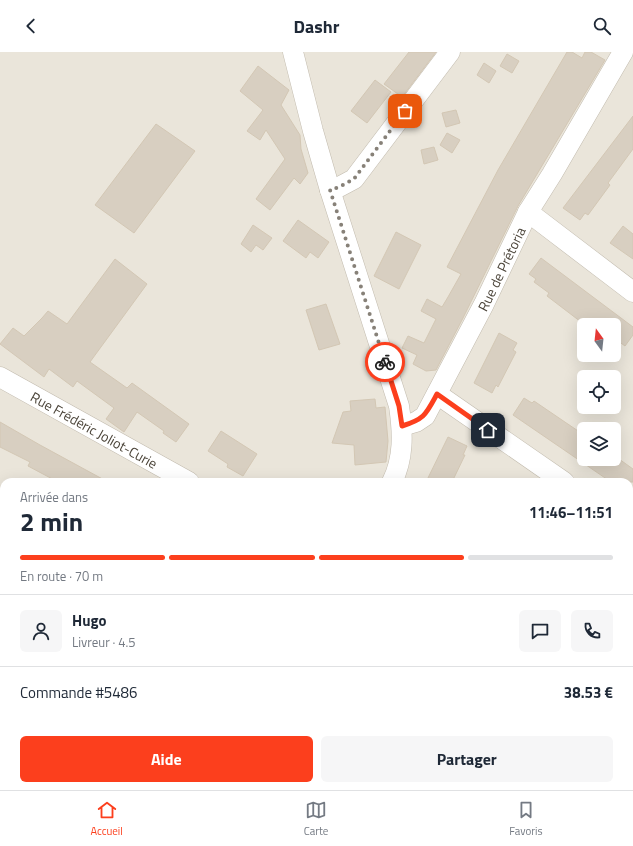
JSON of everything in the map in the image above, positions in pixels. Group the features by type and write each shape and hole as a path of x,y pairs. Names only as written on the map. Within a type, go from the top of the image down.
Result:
{"street":[{"path":"293,52 330,190 399,406 402,426 402,449 398,470 394,478"},
{"path":"330,190 354,179 450,52"},
{"name":"Rue de Prétoria","path":"402,426 416,422 425,416 484,304 528,212 552,174 623,52"},
{"path":"631,52 633,56"},
{"path":"528,212 633,292"},
{"name":"Rue Frédéric Joliot-Curie","path":"0,377 182,478"},
{"path":"437,394 558,478"}],"shaded area":[{"path":"0,52 633,52 633,478 0,478"}],"building":[{"path":"409,52 436,52 402,97 384,84"},
{"path":"567,52 572,52 582,58 585,52 591,52 605,60 518,206 436,370 426,371 413,364 417,355 402,348 408,336 424,343 436,319 421,311 427,299 442,307 461,274 447,267 498,170"},
{"path":"507,54 519,61 512,73 500,66"},
{"path":"484,63 496,71 489,83 477,75"},
{"path":"258,66 289,90 281,105 300,135 301,149 308,173 300,184 294,178 270,210 256,199 285,159 266,130 260,140 247,131 263,110 240,91"},
{"path":"375,80 391,92 367,123 351,111"},
{"path":"456,110 460,123 446,127 442,113"},
{"path":"633,116 633,149 608,183 610,185 588,215 585,213 580,220 563,208"},
{"path":"156,124 195,151 134,233 95,205"},
{"path":"447,133 460,140 452,153 440,145"},
{"path":"434,147 438,160 424,164 421,150"},
{"path":"298,220 329,242 318,258 310,252 306,258 283,241"},
{"path":"253,225 272,238 263,250 256,245 251,252 241,244"},
{"path":"623,226 633,234 633,259 610,243"},
{"path":"396,232 421,245 399,289 374,276"},
{"path":"541,258 621,318 577,319 547,296 549,293 534,282 536,279 529,274"},
{"path":"115,259 147,284 90,362 127,388 132,383 189,424 176,442 163,433 164,431 137,412 124,432 106,419 114,408 77,381 73,387 49,369 44,377 0,344 13,328 24,336 48,311 67,324"},
{"path":"326,304 340,344 319,350 306,310"},
{"path":"621,318 633,327 633,335 625,346 621,343"},
{"path":"499,333 517,343 513,350 516,352 498,387 496,385 492,393 474,383"},
{"path":"524,398 532,403 534,401 577,430 577,459 513,415"},
{"path":"375,399 376,408 385,407 388,441 386,462 355,465 354,445 332,443 343,412 351,411 350,401"},
{"path":"0,422 101,478 50,478 28,466 30,462 0,447"},
{"path":"221,431 257,454 243,476 227,467 228,464 208,451"},
{"path":"448,437 467,446 463,455 465,455 454,478 428,478"},
{"path":"621,460 633,469 633,478 605,478 588,466 621,466"}],"way so far":[{"path":"385,362 330,190 354,179 405,111"}],"route":[{"path":"385,362 399,406 402,426 416,422 425,416 437,394 488,430"}]}
